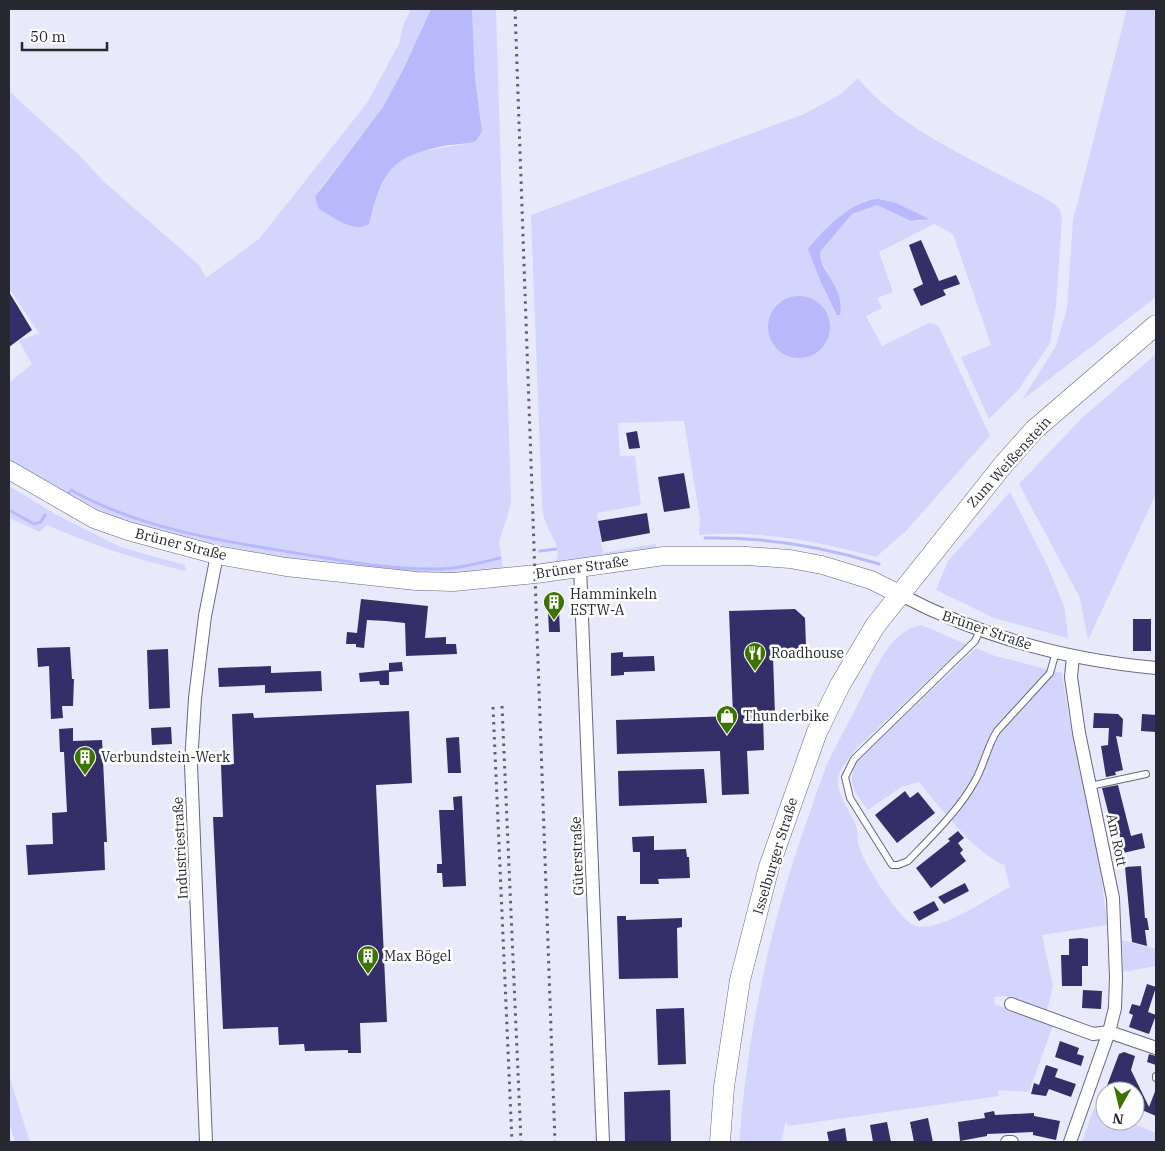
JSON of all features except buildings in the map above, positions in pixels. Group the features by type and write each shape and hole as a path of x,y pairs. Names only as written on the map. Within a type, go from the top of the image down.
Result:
{"main road":[{"name":"Zum Weißenstein","path":"899,594 1003,465 1034,430 1156,325"},
{"name":"Brüner Straße","path":"9,470 94,519 128,531 216,555 286,567 416,581 454,582 580,568 664,556 697,554 775,557 839,569 871,580 899,594"},
{"name":"Isselburger Straße","path":"720,1142 724,1087 740,980 768,867 828,708 875,626 899,594"}],"street":[{"name":"Industriestraße","path":"206,1142 191,764 198,669 216,555"},
{"name":"Güterstraße","path":"580,568 604,1142"},
{"name":"Brüner Straße","path":"899,594 925,608 980,630 1056,652 1124,665 1156,668"},
{"name":"Am Rott","path":"1070,1142 1109,1032 1115,1008 1116,977 1113,898 1090,786 1071,678 1073,656"},
{"path":"1011,1004 1093,1034 1109,1032 1156,1048"},
{"path":"1007,1142 1012,1142"}],"lane":[{"path":"980,630 975,641 854,759 845,776 850,798 892,865 908,861 960,801 974,782 997,731 1050,673 1056,652"},
{"path":"1090,786 1146,774"}],"shaded area":[{"path":"411,9 431,9 404,68 383,107 320,189 374,204 386,174 399,161 418,152 465,144 482,131 475,79 472,9 496,9 511,500 499,541 503,569 430,576 288,559 204,542 122,521 95,511 9,462 9,383 32,364 19,341 39,333 11,291 9,292 9,91 81,157 102,180 199,265 206,278 259,239 367,103 399,44 403,26"},
{"path":"1127,9 1156,9 1156,297 1022,400 1056,346 1067,308 1073,220"},
{"path":"858,78 876,97 922,132 1053,203 1060,210 1062,218 1056,305 1050,343 1019,389 989,419 961,357 991,345 953,234 934,224 879,252 893,292 877,298 882,308 866,316 882,346 929,323 938,325 990,436 905,532 876,557 788,538 744,534 699,535 700,519 684,421 618,423 620,456 635,456 641,505 597,513 603,553 655,544 658,549 540,567 540,563 556,561 558,551 545,521 542,504 531,215 804,114 841,94","holes":["866,200 923,221 911,221 877,205 852,214 820,252 822,263 830,275 808,249"]},
{"path":"1156,354 1156,494 1088,640 1080,598 1019,484 1082,418"},
{"path":"9,486 55,514 120,547 185,565 186,571 115,551 47,525 40,532 9,518"},
{"path":"1010,492 1048,567 1065,609 1068,638 994,618 936,590 948,561"},
{"path":"921,625 966,644 856,749 844,764 838,778 840,794 855,822 858,843 873,876 891,902 909,922 916,926 926,927 950,920 1010,887 1004,865 993,859 969,840 919,782 901,787 868,810 855,792 852,782 857,761 976,648 995,656 1062,673 1070,725 1098,849 1107,925 1042,935 1053,986 1047,1010 1005,996 995,997 994,1004 1053,1025 1029,1092 998,1090 999,1096 788,1126 786,1121 781,1142 739,1142 748,1059 772,937 794,858 818,788 830,758 884,654 900,635"},
{"path":"1122,940 1156,949 1156,966 1123,972"},
{"path":"9,1076 30,1142 15,1142 9,1122"},
{"path":"1094,1108 1095,1131 1145,1131 1145,1128 1156,1133 1156,1142 1082,1142"}],"water":[{"path":"431,9 472,9 475,79 482,131 476,141 429,149 402,160 392,168 385,178 379,190 369,224 363,227 350,226 319,209 315,197 383,107 404,68"},
{"path":"878,199 896,203 929,219 911,221 877,205 852,214 820,252 824,267 839,296 841,305 840,315 837,315 808,249 830,224 848,210 868,201"},
{"path":"793,296 805,296 821,305 828,315 830,327 828,339 821,349 805,358 793,358 782,353 773,344 768,333 768,321 773,310 782,301"}],"waterway":[{"path":"69,493 71,490 98,504 127,515 186,533 356,563 388,567 444,569 500,558"},
{"path":"9,510 34,524 41,522 45,515"},
{"path":"705,538 749,539 793,544 836,552 879,564"},
{"path":"540,551 556,549"}],"railway":[{"path":"515,9 555,1142"},
{"path":"502,706 521,1142"},
{"path":"493,707 512,1142"}],"place":[{"name":"Hamminkeln ESTW-A","path":"554,621"},
{"name":"Roadhouse","path":"755,672"},
{"name":"Thunderbike","path":"727,735"},
{"name":"Verbundstein-Werk","path":"85,776"},
{"name":"Max Bögel","path":"368,975"}]}
